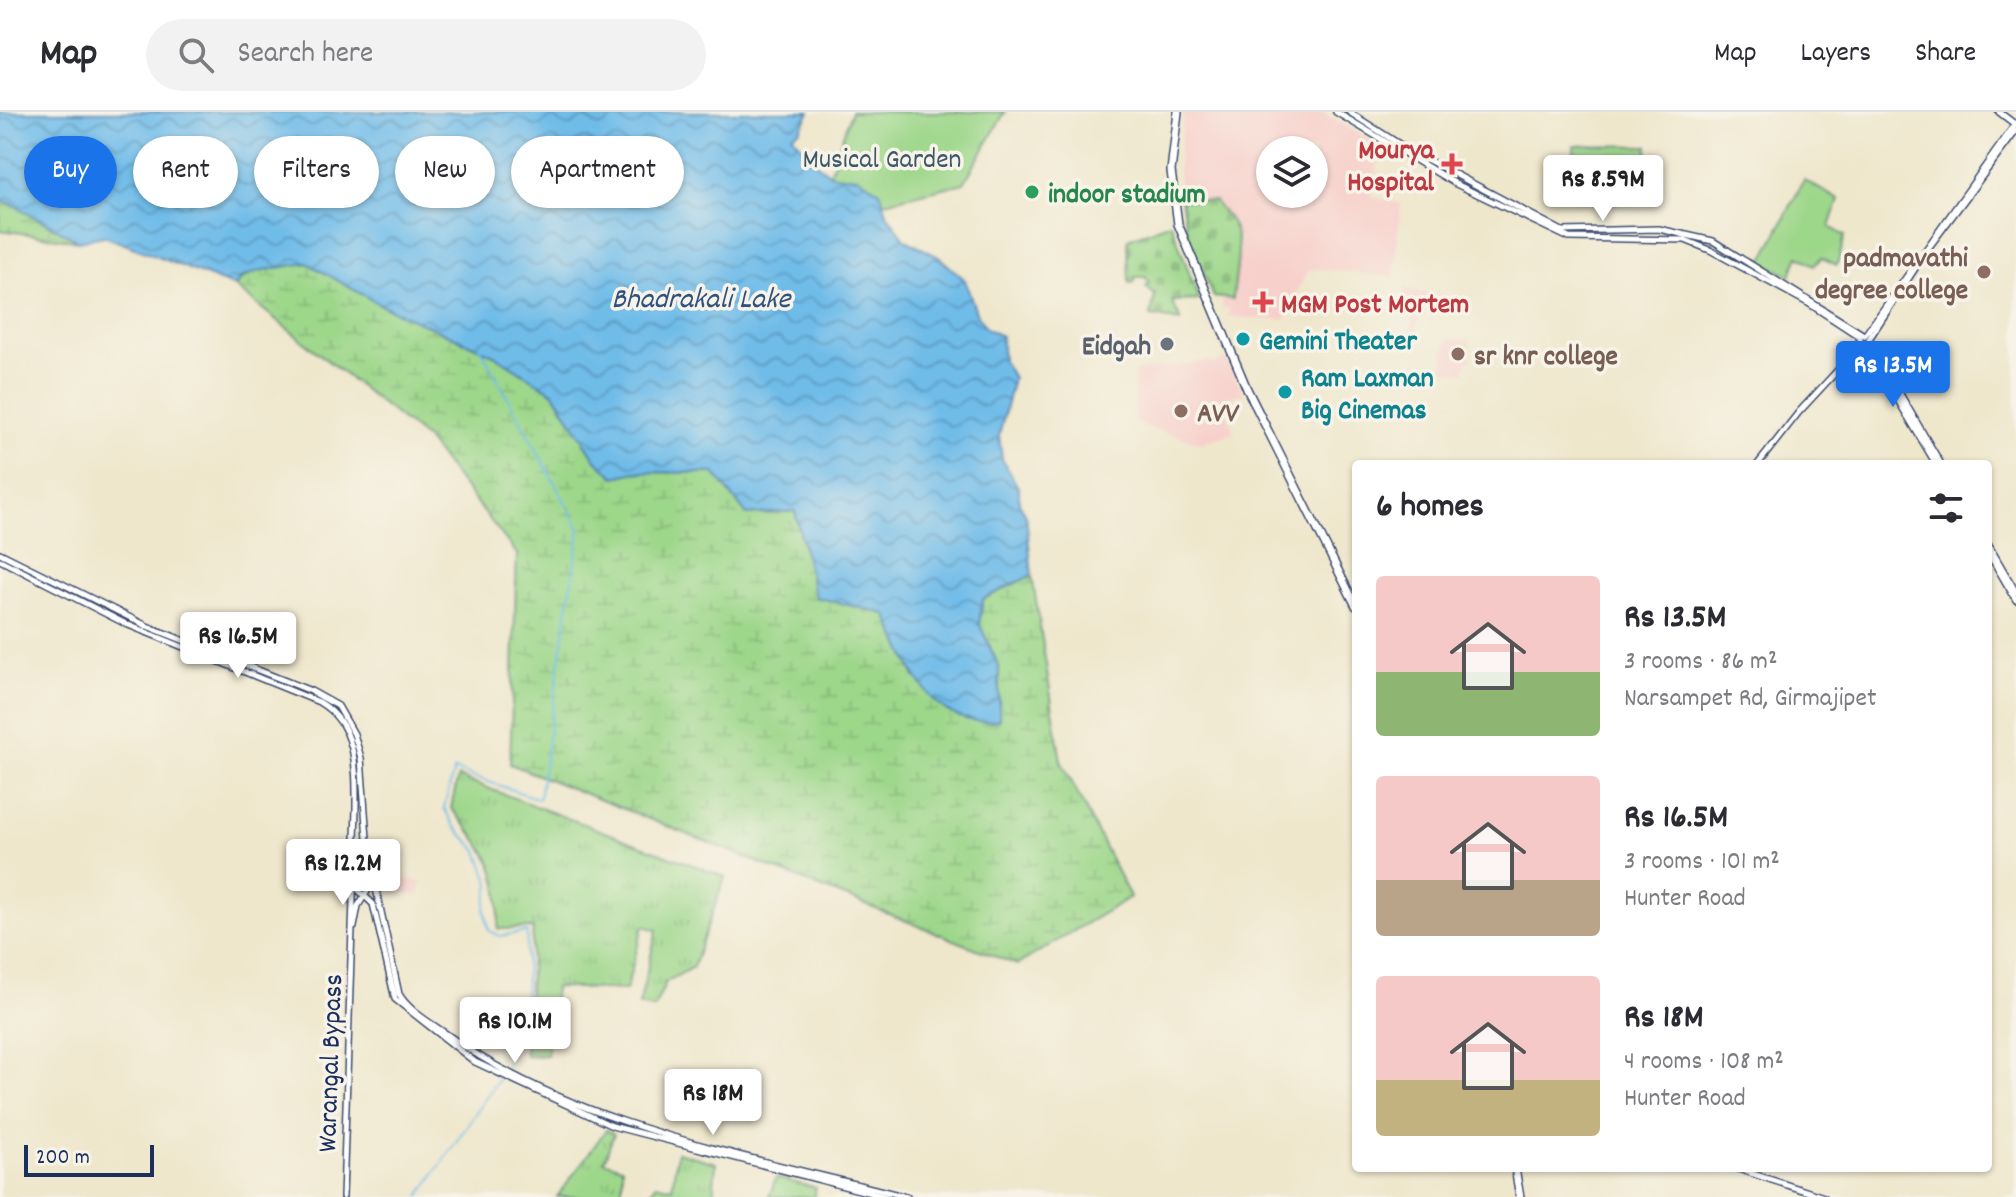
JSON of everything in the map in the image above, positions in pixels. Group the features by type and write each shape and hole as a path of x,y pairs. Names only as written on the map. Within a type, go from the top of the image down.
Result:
{"highway":[{"path":"1178,112 1171,171 1178,224 1247,389 1352,598"},
{"path":"1516,1172 1520,1197"}],"main road":[{"path":"1336,112 1456,184 1569,238 1685,240 1710,250 1808,303 1864,339"},
{"path":"1349,112 1404,147 1562,231 1659,229 1713,241 1864,339 1937,460"},
{"path":"1761,460 1799,412 1849,359 2016,126 1999,112"},
{"path":"1992,551 2016,592"},
{"path":"0,553 147,626 311,691 338,706 354,734 361,758 368,852 401,998 483,1063"},
{"path":"1992,559 2016,600"},
{"name":"Warangal Bypass","path":"0,560 126,624 306,696 335,713 344,727 356,761 353,956 343,1197"},
{"path":"354,854 368,852"},
{"path":"364,895 374,882"},
{"path":"352,884 373,904 395,999 427,1028 483,1063 613,1119 907,1197"},
{"name":"Warangal Bypass","path":"353,931 364,895"},
{"path":"537,1087 612,1126 886,1197"},
{"path":"1747,1172 1824,1197"}],"shaded area":[{"path":"1184,112 1322,112 1382,147 1371,197 1401,204 1394,276 1315,269 1307,272 1285,320 1227,317 1230,309 1223,308 1222,300 1234,300 1240,240 1231,220 1219,209 1217,201 1180,199 1178,163"},
{"path":"1404,288 1441,297 1440,308 1419,306 1416,333 1411,332 1415,308 1402,307"},
{"path":"1447,339 1470,341 1469,354 1473,359 1467,360 1464,372 1442,370"},
{"name":"AVV","path":"1226,358 1245,397 1241,394 1221,399 1234,433 1201,443 1135,423 1135,372 1209,361 1214,364"},
{"path":"396,878 421,881 420,895 394,892"}],"green space":[{"name":"Musical Garden","path":"851,112 1005,112 964,183 814,219"},
{"path":"1574,145 1648,146 1640,203 1576,200"},
{"path":"1804,180 1839,200 1830,227 1845,236 1837,265 1822,258 1814,265 1799,256 1790,276 1762,262"},
{"path":"1181,200 1215,201 1231,222 1238,250 1233,299 1214,297 1189,240"},
{"path":"0,202 10,203 78,241 0,230"},
{"path":"1171,223 1199,300 1172,301 1181,321 1151,316 1155,295 1146,287 1149,283 1145,277 1134,277 1135,283 1129,283 1128,239"},
{"path":"307,263 381,305 494,355 554,393 596,460 615,477 636,472 715,473 747,515 795,511 815,597 886,614 915,677 999,667 979,623 983,599 1032,575 1061,761 1130,897 1017,965 510,764 517,554 425,438 235,287 258,271"},
{"path":"458,777 725,877 693,967 666,982 654,1008 639,1005 657,930 643,926 626,990 555,987 547,1055 525,1056 533,928 498,929 498,891 491,862 451,808"},
{"path":"606,1130 614,1134 604,1161 622,1167 622,1197 557,1197"},
{"path":"677,1152 716,1163 713,1197 648,1197 656,1184 672,1188"},
{"path":"776,1178 816,1188 814,1197 769,1197"}],"water":[{"name":"Bhadrakali Lake","path":"0,112 810,112 800,130 792,135 817,164 832,175 858,177 880,191 888,216 906,240 939,257 965,280 977,315 987,329 1001,336 1003,361 1013,378 999,436 1002,459 1019,489 1019,503 1026,515 1032,575 983,599 979,623 999,667 999,720 975,721 956,716 939,705 914,673 886,614 815,597 795,511 747,515 714,473 636,472 615,477 596,460 554,393 494,355 381,305 307,263 259,271 240,278 235,287 104,236 78,241 10,203 0,202"}],"waterway":[{"path":"480,347 580,529 539,799 454,770 444,808 454,826 478,851 490,884 485,910 489,931 500,936 527,932 525,1013 505,1070"},
{"path":"419,1197 501,1075"}],"place":[{"name":"Mourya Hospital","path":"1452,164"},
{"name":"indoor stadium","path":"1032,192"},
{"name":"padmavathi degree college","path":"1984,272"},
{"name":"MGM Post Mortem","path":"1263,302"},
{"name":"Gemini Theater","path":"1243,339"},
{"name":"Eidgah","path":"1167,344"},
{"name":"sr knr college","path":"1458,354"},
{"name":"Ram Laxman Big Cinemas","path":"1285,392"},
{"name":"AVV","path":"1181,411"}]}
